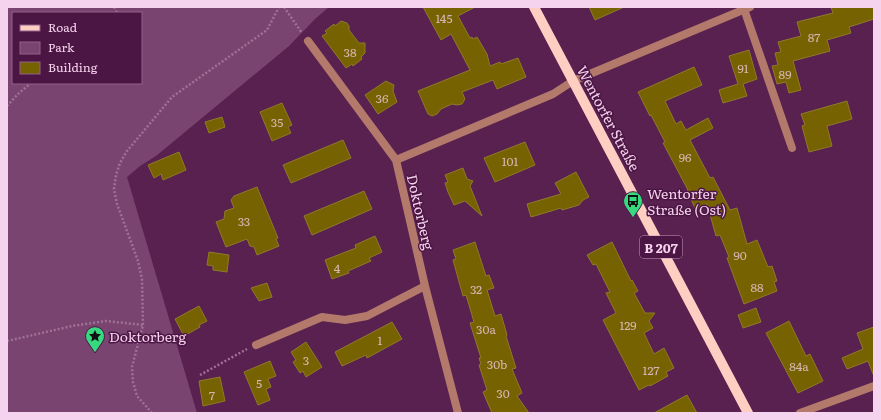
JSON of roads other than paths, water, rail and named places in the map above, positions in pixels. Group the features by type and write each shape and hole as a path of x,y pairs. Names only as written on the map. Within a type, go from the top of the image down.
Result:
{"main road":[{"name":"Wentorfer Straße","path":"534,7 748,413"}],"street":[{"path":"396,160 553,94 573,81 747,8 792,148"},
{"name":"Doktorberg","path":"308,41 396,160 458,413"},
{"path":"256,345 322,316 345,320 367,316 426,286"},
{"path":"800,413 874,386"}],"place":[{"name":"Wentorfer Straße (Ost)","path":"633,218"},
{"name":"Doktorberg","path":"95,353"}]}
